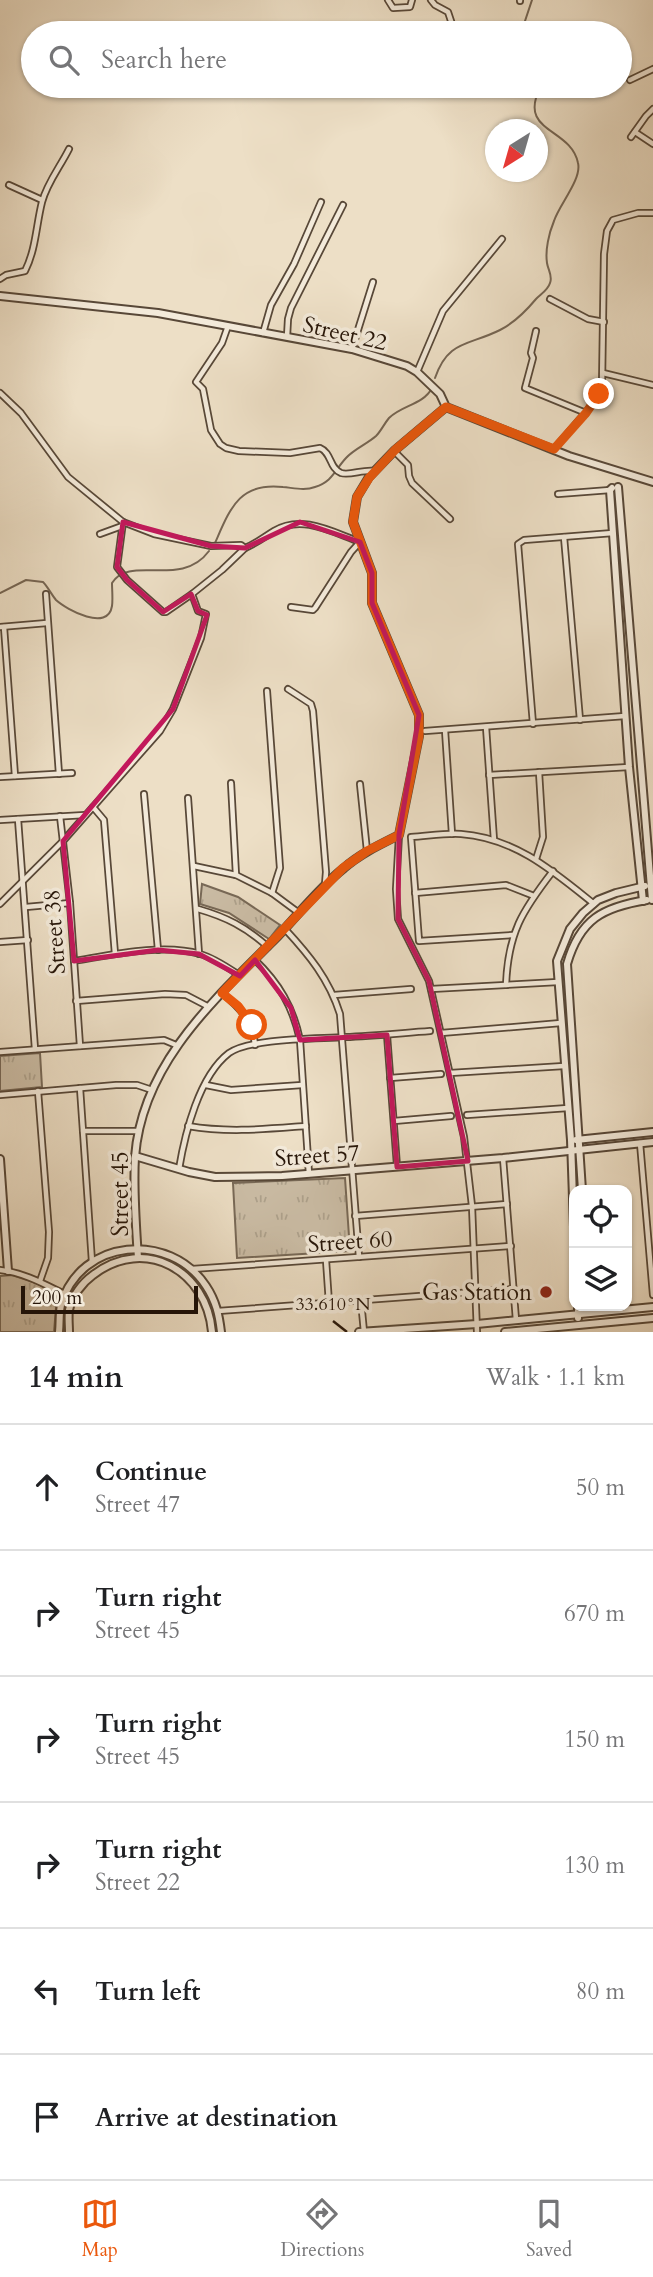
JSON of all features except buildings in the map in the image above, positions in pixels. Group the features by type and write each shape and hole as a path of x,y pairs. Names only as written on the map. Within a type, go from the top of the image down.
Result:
{"street":[{"path":"388,0 393,8 410,7 412,0"},
{"path":"431,0 448,12 451,21"},
{"path":"632,79 653,69"},
{"path":"631,137 653,109"},
{"path":"635,132 653,144"},
{"path":"0,279 25,271 30,251 36,243 42,200 69,149"},
{"path":"9,185 42,200"},
{"path":"263,334 271,305 294,264 321,202"},
{"path":"286,338 291,308 343,205"},
{"path":"554,449 599,394 603,373 604,254 607,231 613,220 638,213 653,213"},
{"path":"417,372 443,311 502,239"},
{"path":"352,349 373,282"},
{"name":"Street 22","path":"0,296 158,313 352,349 407,366 417,372 440,394 446,407"},
{"path":"550,299 588,319 604,322"},
{"path":"228,326 222,343 196,382 203,388 211,430 220,444 226,448 254,452 290,453 320,448 328,453 335,468 342,473 366,469 376,471"},
{"path":"536,331 531,353 533,358 525,388 586,413"},
{"path":"603,373 653,385"},
{"path":"0,393 21,413 68,477 123,524 154,534 212,546 241,545 245,548"},
{"path":"477,1328 468,1161 431,989 398,919 396,888 399,835 419,736 419,715 372,603 372,573 353,522 354,510 357,497 376,471 394,451 446,407 569,456 653,482"},
{"path":"394,451 408,465 412,483 450,519"},
{"path":"558,494 613,489"},
{"path":"613,489 613,533 629,767 643,901"},
{"path":"582,1185 567,964 575,941 598,914 615,906 653,900 613,489"},
{"path":"123,524 117,567 127,580 163,612 192,594 245,548 265,539 275,530 300,523 360,542"},
{"path":"100,534 123,524"},
{"path":"534,724 518,544 524,540 613,533"},
{"path":"564,537 580,720"},
{"path":"291,607 313,610 360,542"},
{"path":"46,594 59,774"},
{"path":"0,904 63,841 160,731 173,709 206,619 206,614 198,611 192,594"},
{"path":"15,776 2,627 47,623"},
{"path":"624,681 633,680"},
{"path":"288,689 312,704 326,872 324,887"},
{"path":"267,691 279,868 272,893"},
{"path":"425,731 626,716"},
{"path":"486,727 494,840"},
{"path":"445,730 452,834"},
{"path":"489,775 629,767"},
{"path":"536,859 543,837 539,772"},
{"path":"0,777 72,773"},
{"path":"643,780 653,780"},
{"path":"231,783 236,875"},
{"path":"360,784 367,851"},
{"path":"144,794 158,950"},
{"path":"188,798 198,909 199,954"},
{"path":"93,807 104,820 115,954"},
{"path":"0,820 86,815"},
{"name":"Street 38","path":"60,816 70,903 80,1046"},
{"path":"18,819 35,1049"},
{"path":"513,935 419,941 411,837 452,834 494,840 536,859 594,904"},
{"name":"Street 45","path":"138,1258 135,1156 152,1090 176,1045 222,993 343,868 367,851 399,835"},
{"path":"194,866 236,875 272,893 299,914"},
{"path":"506,985 507,956 513,935 524,911 553,871"},
{"path":"415,893 506,885 534,896"},
{"path":"572,1185 558,961 566,937 594,904 616,893 652,886"},
{"path":"26,907 70,903"},
{"path":"198,909 223,916 240,925 268,947"},
{"path":"285,929 314,961 334,995 340,1014 359,1257"},
{"path":"566,937 575,941"},
{"path":"0,942 28,940"},
{"path":"74,961 158,950 199,954 240,975"},
{"path":"255,960 276,983 295,1020 300,1040 309,1175"},
{"path":"431,989 558,982"},
{"path":"334,995 411,989"},
{"path":"222,993 238,1006 252,1025 255,1045"},
{"path":"76,1001 164,994 186,995 210,1007"},
{"path":"441,1033 561,1023"},
{"path":"179,1169 188,1126 206,1084 220,1062 229,1054 255,1045 430,1031"},
{"path":"387,1035 397,1167"},
{"path":"0,1052 164,1041 176,1045"},
{"path":"562,1043 573,1041"},
{"path":"450,1073 564,1066"},
{"path":"390,1078 441,1074"},
{"path":"206,1084 231,1090 302,1085"},
{"path":"0,1095 137,1085 152,1090"},
{"path":"80,1088 92,1262"},
{"path":"38,1091 49,1232 48,1258 40,1281"},
{"path":"467,1115 568,1108"},
{"path":"394,1121 451,1116"},
{"path":"188,1126 238,1131 306,1126"},
{"path":"83,1131 140,1130"},
{"path":"571,1140 653,1132"},
{"name":"Street 57","path":"135,1156 215,1177 309,1175 571,1152 653,1142"},
{"path":"640,1143 653,1295"},
{"path":"503,1158 516,1320"},
{"path":"0,1159 4,1271 40,1281 74,1298"},
{"path":"355,1216 508,1204"},
{"name":"Street 60","path":"191,1270 510,1246"},
{"path":"59,1332 60,1308 65,1294 79,1274 92,1262 113,1252 138,1249 155,1250 173,1256 191,1270 205,1284 218,1311 221,1332"},
{"path":"69,1332 69,1310 82,1285 99,1270 121,1261 138,1258 164,1262 187,1275 204,1300 212,1332"},
{"path":"326,1260 329,1303"},
{"path":"218,1311 513,1289"},
{"path":"361,1301 364,1332"},
{"path":"632,1308 653,1307"},
{"path":"578,1324 579,1311"},
{"path":"359,1332 477,1328 587,1311"},
{"path":"592,1311 593,1322"},
{"path":"505,1332 653,1318"},
{"path":"606,1321 607,1332"}],"highlighted area":[{"path":"123,522 211,546 245,548 300,522 360,542 372,573 372,603 419,715 399,835 398,919 429,981 468,1161 397,1167 387,1035 300,1040 291,1008 255,960 240,976 199,954 158,950 74,961 63,841 173,709 207,615 198,611 191,594 163,612 127,580 117,567"}],"green space":[{"path":"202,884 238,897 280,925 269,939 229,913 200,904"},
{"path":"40,1053 42,1087 0,1091 0,1056"},
{"path":"345,1178 350,1251 237,1258 233,1183"},
{"path":"12,1275 36,1283 57,1295 54,1332 0,1332 0,1276"}],"waterway":[{"path":"525,21 532,0"},
{"path":"435,378 440,366 453,350 510,324 550,283 547,258 549,236 577,177 578,163 566,142 540,122 535,113 536,98"},
{"path":"215,543 232,509 246,494 268,487 303,489 321,485 330,479 349,455 376,436 389,418 418,402 432,388"},
{"path":"0,593 26,580 43,582 56,600 69,609 95,618 103,617 109,614 112,606 112,583 120,575 131,571 185,568 198,562 209,551"}],"place":[{"name":"Gas Station","path":"546,1292"}],"route":[{"path":"252,1025 238,1006 222,993 343,868 367,851 399,835 419,736 419,715 372,603 372,573 353,522 357,497 369,478 395,450 446,407 554,449 599,394"}]}
